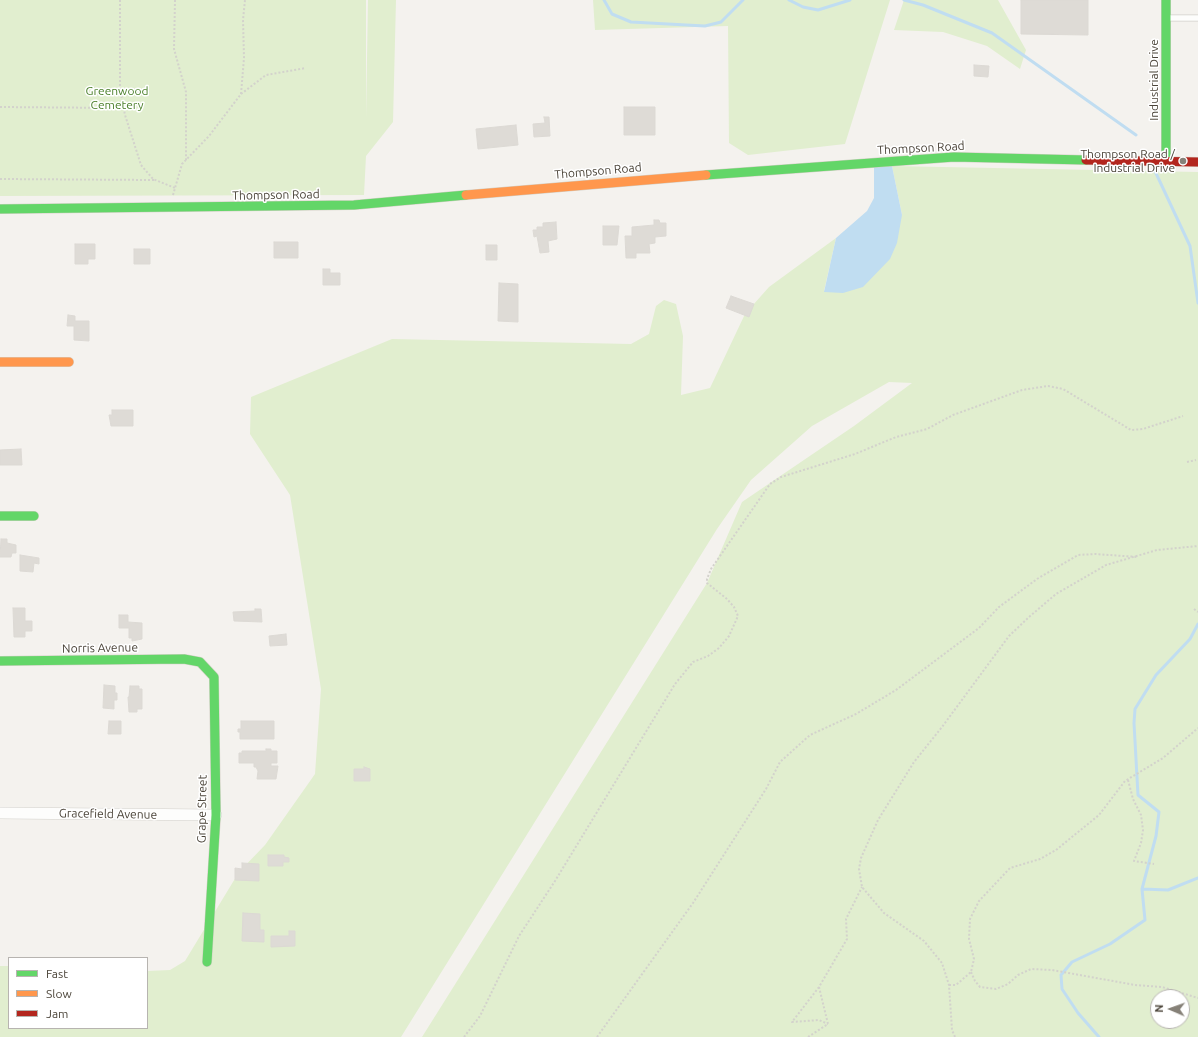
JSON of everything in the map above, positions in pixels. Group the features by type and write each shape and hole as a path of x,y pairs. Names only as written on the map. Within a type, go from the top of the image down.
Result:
{"main road":[{"name":"Industrial Drive","path":"1166,0 1166,160"},
{"name":"Thompson Road","path":"0,209 354,205 619,181 954,157 1166,160 1198,162"},
{"path":"0,362 69,362"},
{"path":"0,516 34,516"},
{"name":"Norris Avenue","path":"0,661 184,659 200,662"},
{"name":"Grape Street","path":"200,662 214,677 216,815 207,962"}],"street":[{"name":"Gracefield Avenue","path":"0,813 216,815"}],"lane":[{"path":"1166,18 1198,18"}],"path":[{"path":"120,0 120,89 124,108 141,165 156,180 175,188"},
{"path":"175,0 174,49 186,92 186,161"},
{"path":"241,94 244,58 243,20 245,0"},
{"path":"169,208 182,164 209,136 241,94 266,75 306,68"},
{"path":"0,107 124,108"},
{"path":"0,179 156,180"},
{"path":"464,1037 480,1016 519,936 555,881 675,684 693,662 708,656 719,648 729,636 738,616 731,603 707,583 707,579 711,569 770,484 781,477 855,454 896,438 927,429 953,415 1022,390 1048,386 1063,389 1131,430 1143,429 1183,416"},
{"path":"1187,462 1196,460"},
{"path":"955,1037 952,1030 949,984 942,963 924,941 884,913 862,887 859,869 861,858 878,820 914,762 942,727 1009,636 1056,594 1106,565 1158,550 1198,546"},
{"path":"597,1037 693,903 766,789 780,762 810,735 856,714 896,690 979,628 999,607 1037,579 1078,555 1095,554 1138,557"},
{"path":"1194,609 1198,612"},
{"path":"949,984 956,985 971,972 974,959 969,939 970,919 979,901 1010,868 1040,860 1070,839 1099,815 1131,777 1146,770 1163,758 1198,728"},
{"path":"1128,780 1141,815 1143,830 1141,842 1134,858 1136,863 1154,864"},
{"path":"828,1024 819,1020 792,1022 819,987 847,939 846,919 862,887"},
{"path":"971,972 980,987 996,989 1008,984 1018,975 1031,969 1057,971 1134,985 1162,987 1198,998"},
{"path":"819,987 828,1024"},
{"path":"808,1037 828,1024"}],"green space":[{"name":"Greenwood Cemetery","path":"0,0 366,0 366,118 368,0 396,0 393,122 366,156 364,195 0,196"},
{"path":"593,0 890,0 845,144 748,155 729,143 728,26 595,30"},
{"path":"904,0 998,0 1026,50 1020,69 987,46 943,32 894,30"},
{"path":"892,166 1198,172 1198,1037 422,1037 707,583 742,502 854,426 912,383 889,382 812,426 751,480 717,529 401,1037 0,1037 0,966 8,966 8,1029 148,1029 148,971 170,970 185,961 239,872 265,845 315,774 321,689 290,495 250,434 251,397 392,339 631,344 649,334 656,306 664,300 676,304 683,336 681,395 710,388 745,314 769,287 836,238 824,291 902,215"}],"water":[{"path":"874,166 892,166 902,215 897,243 890,259 863,287 843,293 824,292 836,238 867,211 874,198"}],"building":[{"path":"1021,0 1088,0 1088,35 1021,34"},
{"path":"974,65 989,66 988,77 974,76"},
{"path":"624,107 655,107 655,135 624,135"},
{"path":"544,117 549,117 550,136 534,137 533,124 545,123"},
{"path":"516,125 518,145 478,149 476,129"},
{"path":"654,220 659,220 660,223 666,223 666,236 655,237 655,243 649,244 650,253 636,253 636,258 626,258 625,236 632,236 632,227 654,225"},
{"path":"556,222 557,239 548,241 549,252 540,253 537,236 534,237 533,230 537,230 537,227 543,227 543,223"},
{"path":"603,226 619,226 617,245 603,245"},
{"path":"274,242 298,242 298,258 274,258"},
{"path":"75,244 95,244 95,259 88,259 88,264 75,264"},
{"path":"486,245 497,245 497,260 486,260"},
{"path":"134,249 150,249 150,264 134,264"},
{"path":"323,269 330,269 330,273 340,273 340,285 323,285"},
{"path":"499,283 518,284 518,322 498,321"},
{"path":"731,296 754,304 749,317 726,308"},
{"path":"68,315 75,316 75,321 89,321 89,341 74,340 74,326 67,326"},
{"path":"112,410 133,410 133,426 111,426 109,415 112,415"},
{"path":"21,449 22,465 0,465 0,450"},
{"path":"1,539 7,539 7,543 16,545 16,553 12,553 11,557 0,557"},
{"path":"20,555 39,558 39,564 34,563 33,572 20,571"},
{"path":"13,608 25,608 25,621 32,621 32,631 25,631 25,637 14,637"},
{"path":"255,609 261,609 262,622 234,621 233,612 255,611"},
{"path":"119,615 128,615 128,622 142,623 142,639 132,641 132,638 129,638 129,628 119,628"},
{"path":"286,634 287,645 270,646 269,636"},
{"path":"104,685 115,686 117,700 114,700 114,709 103,708"},
{"path":"130,686 139,686 139,689 142,689 142,709 137,709 137,712 129,712 128,697"},
{"path":"109,721 121,721 121,734 108,734"},
{"path":"241,721 274,721 274,739 240,739 240,732 238,732 238,729 241,729"},
{"path":"266,749 277,751 277,763 271,763 271,766 278,766 276,779 257,779 258,771 256,767 254,767 254,763 239,763 239,753 242,753 242,751 266,751"},
{"path":"364,767 370,769 370,781 354,781 354,769 364,769"},
{"path":"268,855 284,855 284,857 289,858 289,862 283,862 283,866 268,866"},
{"path":"242,863 259,864 259,881 235,880 235,868 242,869"},
{"path":"243,913 260,914 260,930 264,930 264,942 242,941"},
{"path":"289,931 295,931 295,946 271,947 271,936 289,936"}],"waterway":[{"path":"604,0 612,14 631,22 705,26 721,22 743,0"},
{"path":"789,0 803,7 818,10 850,0"},
{"path":"904,0 923,5 992,33 1136,135"},
{"path":"1154,169 1190,246 1198,303"},
{"path":"1099,1037 1078,1013 1062,989 1061,975 1072,962 1110,944 1145,920 1142,889 1156,836 1159,812 1138,795 1134,723 1135,709 1156,675 1190,639 1198,624"},
{"path":"1142,889 1168,890 1198,878"}],"traffic: fast":[{"path":"1166,0 1166,160"},
{"path":"706,175 954,157 1086,160"},
{"path":"0,209 354,205 466,195"},
{"path":"0,516 34,516"},
{"path":"0,661 184,659 200,662 214,677 216,815 207,962"}],"traffic: slow":[{"path":"466,195 706,175"},
{"path":"0,362 69,362"}],"traffic: jam":[{"path":"1086,160 1198,162"}],"place":[{"name":"Thompson Road / Industrial Drive","path":"1183,161"}]}
